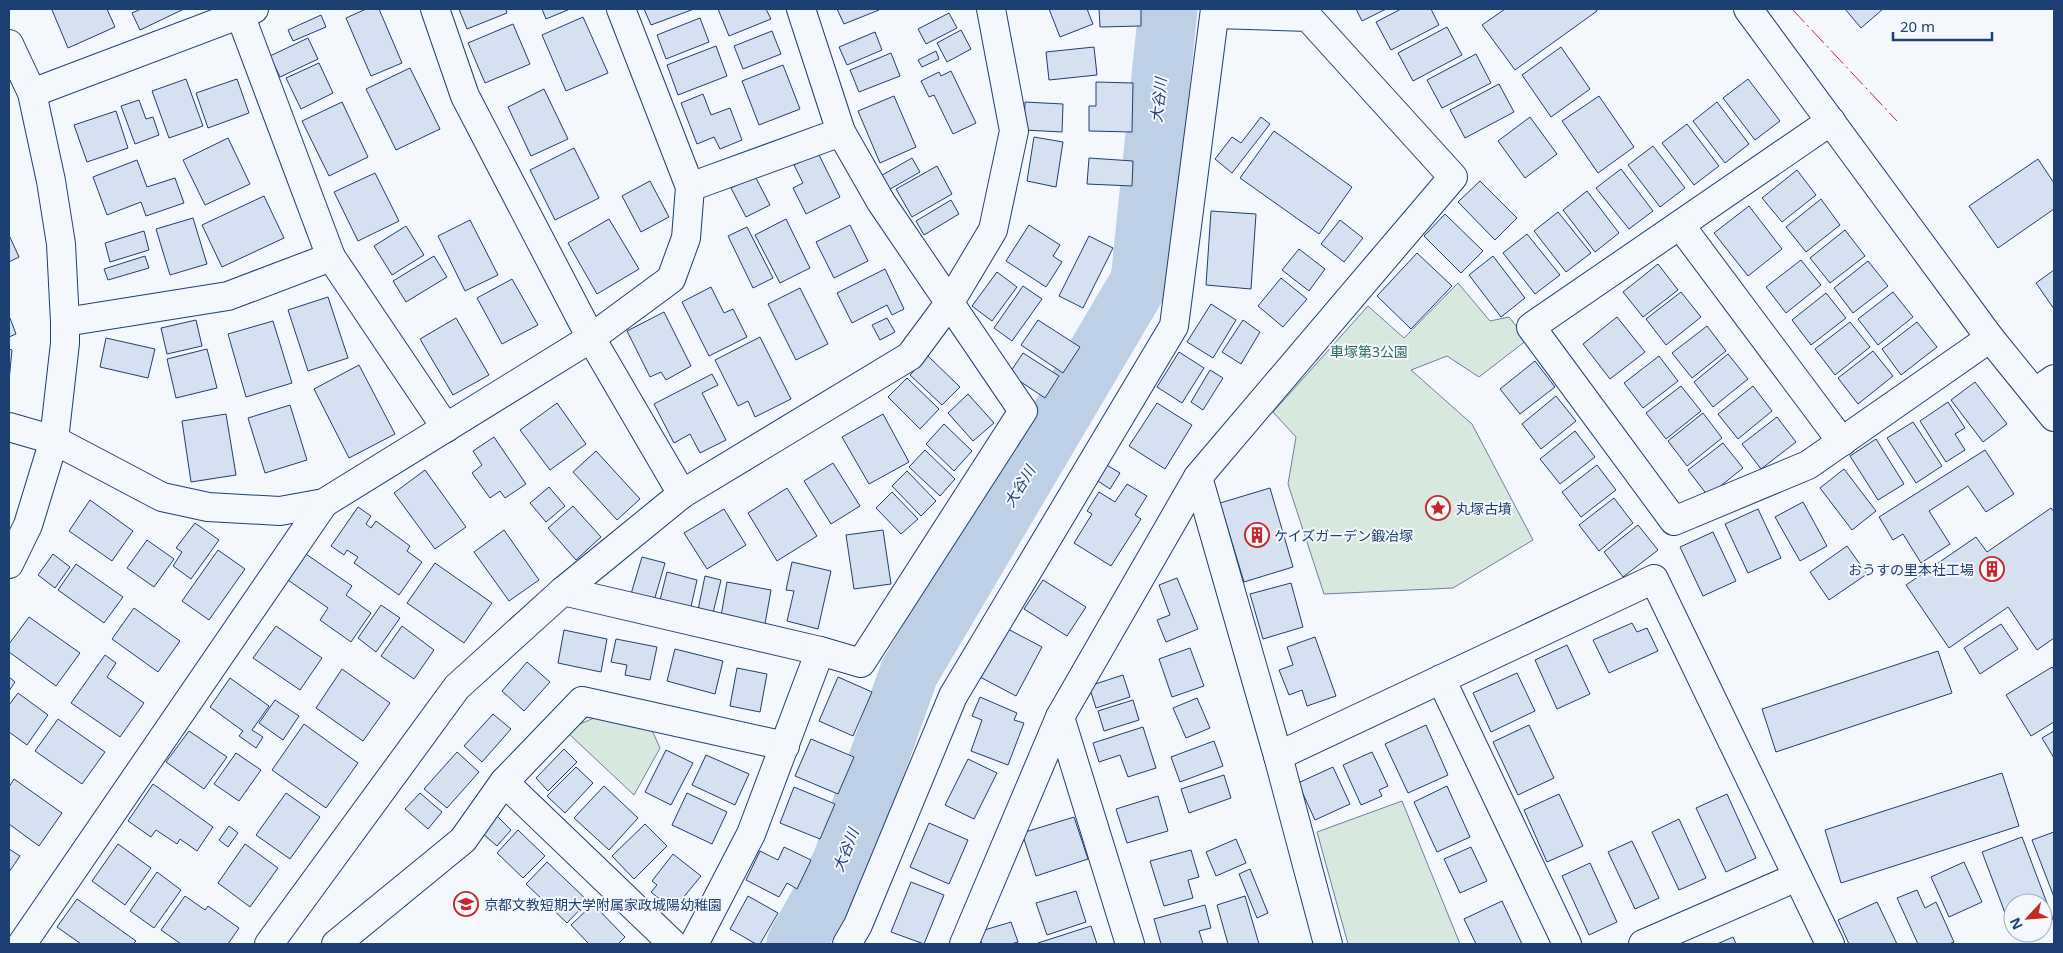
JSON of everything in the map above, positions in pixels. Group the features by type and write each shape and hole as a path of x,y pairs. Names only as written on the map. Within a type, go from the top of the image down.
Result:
{"street":[{"path":"435,9 465,96 591,338 682,494"},
{"path":"9,427 54,440 162,497 208,507 280,511 324,503 591,338 670,279 686,238 690,187 621,9"},
{"path":"563,592 820,651 861,663 1023,411 881,202 841,132 801,9"},
{"path":"269,944 457,686 563,592 682,494 910,356 950,302 993,230 1014,132 991,9"},
{"path":"1748,9 1990,338 2045,386 2054,416"},
{"path":"32,93 244,10 331,258 446,428"},
{"path":"847,944 858,925 953,696 1174,326 1215,11 1308,17 1453,177 1198,477 1060,717 964,944"},
{"path":"9,44 32,93 51,181 61,244 66,322 54,440 28,525 9,564"},
{"path":"1830,121 1531,327 1674,521 1808,465 1990,338"},
{"path":"690,187 841,132"},
{"path":"1680,224 1842,442"},
{"path":"66,322 228,296 331,258"},
{"path":"1198,477 1278,756 1328,944"},
{"path":"22,944 324,503"},
{"path":"1278,756 1654,580 1830,944"},
{"path":"694,944 751,834 820,651"},
{"path":"1441,679 1567,944"},
{"path":"336,944 463,840 504,782 582,701 785,746"},
{"path":"1060,717 1130,944"},
{"path":"504,782 673,944"},
{"path":"1642,944 1797,877"}],"green space":[{"name":"車塚第3公園","path":"1458,283 1490,321 1509,317 1527,340 1479,377 1447,356 1411,370 1472,424 1533,540 1453,588 1324,594 1288,484 1296,437 1273,412 1368,306 1404,338"},
{"path":"601,715 650,726 660,748 634,795 569,734 580,724"},
{"path":"1402,801 1460,944 1348,944 1317,832"}],"building":[{"path":"53,9 107,9 115,27 68,48"},
{"path":"141,9 184,9 140,30 132,13"},
{"path":"366,9 379,9 402,63 371,76 346,18"},
{"path":"459,9 506,9 507,13 467,29"},
{"path":"542,9 570,9 546,19"},
{"path":"644,9 694,9 651,25"},
{"path":"718,9 766,9 771,19 729,36"},
{"path":"837,9 878,9 879,10 844,24"},
{"path":"1049,9 1087,9 1093,24 1060,37"},
{"path":"1099,9 1141,9 1141,26 1100,27"},
{"path":"1356,9 1386,9 1362,21"},
{"path":"1401,9 1431,9 1439,25 1391,50 1376,22"},
{"path":"1505,9 1596,9 1597,11 1515,70 1482,25"},
{"path":"1845,9 1883,9 1861,28"},
{"path":"949,13 957,28 926,44 918,29"},
{"path":"321,15 326,27 293,41 288,30"},
{"path":"583,17 608,73 566,91 542,35"},
{"path":"700,18 709,42 666,59 657,35"},
{"path":"513,24 530,64 485,83 468,43"},
{"path":"1447,27 1462,55 1413,81 1398,53"},
{"path":"961,30 971,49 947,62 937,43"},
{"path":"772,31 781,54 743,69 734,46"},
{"path":"875,32 882,50 847,65 839,47"},
{"path":"308,38 318,59 280,77 270,56"},
{"path":"716,46 727,76 678,95 667,65"},
{"path":"1094,47 1097,75 1049,80 1046,52"},
{"path":"1561,47 1590,89 1551,117 1522,75"},
{"path":"936,51 939,59 922,67 918,60"},
{"path":"891,53 900,76 859,92 850,70"},
{"path":"1476,54 1491,83 1442,108 1427,80"},
{"path":"319,63 333,93 301,109 286,78"},
{"path":"783,65 800,109 759,125 742,81"},
{"path":"410,68 440,129 396,150 366,89"},
{"path":"951,71 976,123 953,134 934,95 929,97 921,81 939,72 941,76"},
{"path":"186,79 203,126 169,138 152,91"},
{"path":"237,79 249,113 208,128 196,93"},
{"path":"1748,79 1780,121 1755,140 1723,98"},
{"path":"1096,82 1133,83 1132,132 1089,131 1089,106 1096,106"},
{"path":"1499,84 1514,112 1465,138 1450,110"},
{"path":"544,89 568,139 531,156 508,107"},
{"path":"703,94 711,115 730,108 742,140 720,149 714,137 697,144 681,103"},
{"path":"894,96 916,147 880,163 858,111"},
{"path":"1599,96 1634,147 1598,173 1562,121"},
{"path":"139,100 146,119 153,117 159,135 135,144 121,106"},
{"path":"342,102 368,157 329,176 302,121"},
{"path":"1025,102 1063,104 1062,132 1024,130"},
{"path":"1717,102 1749,144 1725,163 1693,121"},
{"path":"116,111 128,148 87,162 74,125"},
{"path":"1261,117 1270,124 1232,173 1215,159 1232,137 1241,143"},
{"path":"1530,117 1557,154 1525,178 1498,141"},
{"path":"1687,124 1719,166 1694,185 1662,143"},
{"path":"1274,131 1352,187 1319,234 1240,178"},
{"path":"1034,137 1063,142 1056,187 1027,181"},
{"path":"228,138 250,184 205,205 183,160"},
{"path":"1653,146 1685,188 1660,207 1628,165"},
{"path":"574,148 599,198 555,220 530,170"},
{"path":"818,153 840,197 806,214 793,188 803,183 794,165"},
{"path":"912,158 920,172 885,192 877,178"},
{"path":"1089,158 1133,161 1132,186 1087,184"},
{"path":"2038,159 2054,183 2054,209 1998,248 1969,206"},
{"path":"137,160 147,187 175,178 184,203 146,216 141,202 107,215 93,177"},
{"path":"937,166 952,194 912,217 896,189"},
{"path":"1621,169 1653,211 1629,229 1596,188"},
{"path":"1797,170 1816,195 1782,222 1762,198"},
{"path":"375,173 399,221 358,241 334,192"},
{"path":"755,176 770,205 746,217 731,188"},
{"path":"650,181 669,217 641,232 622,196"},
{"path":"1480,181 1517,218 1495,240 1458,202"},
{"path":"1587,191 1619,233 1595,252 1563,210"},
{"path":"264,196 284,238 222,267 202,225"},
{"path":"1821,199 1840,225 1806,252 1786,227"},
{"path":"951,200 959,214 924,235 916,221"},
{"path":"1749,206 1782,249 1748,276 1714,233"},
{"path":"1211,211 1256,214 1251,289 1206,285"},
{"path":"1558,212 1591,253 1566,272 1534,231"},
{"path":"1445,214 1483,251 1461,273 1424,236"},
{"path":"193,218 207,264 170,275 156,229"},
{"path":"609,219 639,269 597,294 568,243"},
{"path":"786,219 810,268 780,283 755,235"},
{"path":"470,220 498,275 465,291 438,236"},
{"path":"1340,220 1363,238 1344,262 1321,244"},
{"path":"850,225 868,261 834,278 816,242"},
{"path":"1029,225 1060,245 1053,256 1062,262 1046,287 1006,261"},
{"path":"406,226 424,255 392,275 374,246"},
{"path":"747,227 773,278 753,288 728,236"},
{"path":"1845,230 1865,256 1830,283 1810,258"},
{"path":"144,231 149,250 110,262 105,243"},
{"path":"1527,234 1560,275 1535,294 1503,253"},
{"path":"9,235 19,257 9,262"},
{"path":"1089,236 1113,248 1083,308 1059,296"},
{"path":"1299,249 1325,269 1309,291 1282,270"},
{"path":"1417,253 1452,286 1411,329 1377,296"},
{"path":"145,256 149,268 108,280 104,269"},
{"path":"434,256 447,277 406,302 393,281"},
{"path":"1493,256 1525,298 1501,317 1469,275"},
{"path":"1801,260 1821,285 1786,313 1766,287"},
{"path":"1868,261 1888,286 1853,313 1834,288"},
{"path":"1658,264 1678,290 1643,317 1623,292"},
{"path":"885,269 904,309 892,315 887,305 852,323 837,293"},
{"path":"2054,270 2054,309 2036,283"},
{"path":"997,272 1017,287 992,321 972,306"},
{"path":"1281,278 1307,299 1283,327 1258,306"},
{"path":"512,279 538,325 502,344 477,298"},
{"path":"1023,286 1042,299 1012,341 994,328"},
{"path":"711,287 724,313 733,309 747,337 709,356 682,302"},
{"path":"800,288 828,344 796,360 768,304"},
{"path":"1681,292 1701,317 1666,345 1646,319"},
{"path":"1893,292 1913,317 1878,345 1858,319"},
{"path":"1826,293 1846,318 1811,345 1792,320"},
{"path":"328,297 348,358 308,371 288,310"},
{"path":"1211,304 1236,320 1213,358 1187,342"},
{"path":"664,312 691,366 666,380 661,372 650,377 627,331"},
{"path":"1617,317 1645,352 1610,379 1583,344"},
{"path":"456,318 489,375 453,395 420,339"},
{"path":"887,318 895,332 880,340 872,325"},
{"path":"9,319 16,334 9,337"},
{"path":"196,320 202,346 167,354 161,328"},
{"path":"1038,320 1080,347 1063,373 1021,345"},
{"path":"1243,320 1260,332 1241,364 1222,352"},
{"path":"273,321 292,383 246,397 228,334"},
{"path":"1850,322 1870,347 1835,375 1815,349"},
{"path":"1917,322 1937,347 1901,375 1882,349"},
{"path":"1707,326 1726,351 1692,378 1672,353"},
{"path":"760,337 791,399 755,417 748,401 738,406 715,360"},
{"path":"106,338 155,349 148,378 100,367"},
{"path":"9,349 12,350 9,381"},
{"path":"207,349 217,388 176,398 167,359"},
{"path":"1873,351 1893,376 1858,404 1838,378"},
{"path":"1179,352 1204,368 1182,403 1157,387"},
{"path":"1023,353 1059,376 1045,398 1009,374"},
{"path":"1728,354 1748,379 1713,407 1694,382"},
{"path":"928,356 960,387 942,405 910,375"},
{"path":"1659,356 1678,381 1643,408 1624,383"},
{"path":"1535,361 1555,387 1520,414 1500,389"},
{"path":"359,365 395,434 349,458 314,389"},
{"path":"1210,370 1223,378 1203,410 1191,402"},
{"path":"712,374 718,385 702,393 726,440 700,453 690,434 674,443 654,404"},
{"path":"907,378 939,409 920,429 888,397"},
{"path":"1975,382 2007,424 1983,442 1951,400"},
{"path":"1681,386 1701,411 1666,439 1646,413"},
{"path":"1753,386 1772,411 1738,439 1718,414"},
{"path":"968,394 994,423 973,441 948,413"},
{"path":"1556,396 1576,421 1541,449 1522,424"},
{"path":"1948,402 1965,428 1955,434 1965,450 1946,462 1920,421"},
{"path":"557,403 586,444 550,470 520,430"},
{"path":"1157,403 1192,425 1165,469 1129,446"},
{"path":"290,405 307,460 265,473 248,418"},
{"path":"1703,413 1722,438 1687,466 1668,441"},
{"path":"226,414 236,475 191,482 182,421"},
{"path":"883,414 909,462 869,484 842,437"},
{"path":"1777,417 1796,442 1761,469 1742,444"},
{"path":"1913,422 1942,466 1916,483 1887,438"},
{"path":"944,424 972,451 954,471 926,444"},
{"path":"1575,431 1595,457 1560,484 1540,459"},
{"path":"494,437 526,484 505,498 500,491 490,498 472,473 482,465 473,451"},
{"path":"1876,439 1904,484 1878,500 1850,456"},
{"path":"1723,443 1743,468 1708,496 1688,470"},
{"path":"925,450 955,479 940,496 909,467"},
{"path":"1985,450 2014,494 1986,512 1968,486 1929,511 1950,544 1921,563 1903,534 1893,540 1879,517"},
{"path":"596,451 640,499 617,520 573,472"},
{"path":"833,463 860,506 831,524 804,481"},
{"path":"1105,464 1120,473 1110,489 1095,479"},
{"path":"1597,465 1616,490 1581,517 1562,492"},
{"path":"1844,469 1876,511 1852,530 1820,488"},
{"path":"425,470 466,527 435,549 394,493"},
{"path":"907,471 936,501 921,516 892,486"},
{"path":"1127,484 1147,496 1135,515 1141,519 1111,566 1074,543 1092,514 1087,511 1099,492 1115,502"},
{"path":"549,487 565,506 546,522 530,503"},
{"path":"787,488 817,536 777,561 748,513"},
{"name":"ケイズガーデン鍛冶塚","path":"1270,488 1293,567 1244,582 1220,503"},
{"path":"892,492 918,519 901,534 876,508"},
{"path":"1614,498 1633,523 1599,551 1579,525"},
{"path":"90,500 133,531 112,561 69,531"},
{"path":"1803,502 1827,546 1800,561 1775,517"},
{"path":"573,506 601,537 576,560 548,528"},
{"path":"358,507 371,516 366,524 371,528 376,521 410,546 407,551 422,562 399,595 354,563 358,557 347,550 344,555 331,546"},
{"name":"おうすの里本社工場","path":"2051,508 2054,512 2054,638 2037,650 2008,607 1949,648 1906,585 1976,537 1987,552"},
{"path":"724,509 746,545 707,569 684,533"},
{"path":"1758,509 1781,558 1748,573 1725,524"},
{"path":"195,523 219,540 191,579 173,566 182,552 176,548"},
{"path":"1638,525 1658,550 1623,577 1604,552"},
{"path":"504,530 539,580 509,601 474,552"},
{"path":"883,530 891,584 854,589 846,535"},
{"path":"1713,532 1736,581 1703,596 1680,547"},
{"path":"147,540 174,559 154,587 127,568"},
{"path":"1847,546 1867,574 1829,600 1810,572"},
{"path":"218,550 245,569 209,620 182,601"},
{"path":"53,554 70,567 55,588 38,575"},
{"path":"306,554 352,586 346,595 371,613 351,642 320,620 328,608 288,580"},
{"path":"642,557 665,563 654,601 631,594"},
{"path":"792,562 831,571 818,629 787,621 794,591 786,590"},
{"path":"435,563 492,603 464,643 407,603"},
{"path":"76,564 123,597 104,623 58,590"},
{"path":"667,572 697,580 690,611 659,604"},
{"path":"705,576 721,580 713,613 698,610"},
{"path":"1177,578 1198,629 1166,642 1157,620 1170,615 1159,585"},
{"path":"1043,580 1086,607 1067,636 1024,609"},
{"path":"727,582 771,590 765,624 721,616"},
{"path":"1291,583 1303,627 1263,639 1250,594"},
{"path":"381,605 400,618 376,652 358,638"},
{"path":"134,608 180,641 158,672 112,639"},
{"path":"29,617 80,653 56,686 9,652 9,644"},
{"path":"1632,623 1637,632 1647,628 1658,651 1609,673 1593,640"},
{"path":"2001,624 2018,649 1980,674 1964,648"},
{"path":"276,626 322,658 300,690 253,658"},
{"path":"402,626 434,650 414,679 381,656"},
{"path":"1006,628 1042,647 1016,696 980,677"},
{"path":"564,630 607,639 601,672 558,663"},
{"path":"1315,637 1336,696 1307,706 1302,690 1289,695 1279,670 1293,665 1287,647"},
{"path":"616,639 657,647 650,680 625,675 627,665 611,662"},
{"path":"1567,645 1590,694 1557,709 1535,660"},
{"path":"1190,648 1204,686 1172,697 1159,659"},
{"path":"675,649 723,661 715,694 667,681"},
{"path":"1938,651 1952,693 1776,752 1762,709"},
{"path":"105,655 116,663 107,677 144,703 120,737 71,703"},
{"path":"527,662 550,682 524,711 502,691"},
{"path":"2052,667 2054,670 2054,722 2031,736 2006,695"},
{"path":"737,668 767,674 760,712 730,706"},
{"path":"342,669 390,703 363,741 316,708"},
{"path":"1517,673 1535,711 1491,732 1473,693"},
{"path":"1123,675 1130,697 1096,708 1089,686"},
{"path":"9,677 15,682 9,691"},
{"path":"838,677 872,692 853,736 819,721"},
{"path":"230,678 269,706 252,730 263,737 256,748 239,736 243,731 210,707"},
{"path":"18,693 48,715 27,745 9,732 9,705"},
{"path":"980,697 1017,713 1014,720 1024,723 1008,765 971,751 982,720 972,716"},
{"path":"1197,698 1210,728 1186,738 1173,708"},
{"path":"275,700 299,716 283,740 259,723"},
{"path":"1133,700 1139,720 1104,731 1098,711"},
{"path":"493,714 511,729 482,762 464,746"},
{"path":"58,719 105,752 82,784 35,751"},
{"path":"304,724 358,763 326,808 272,770"},
{"path":"1426,725 1448,775 1408,793 1385,744"},
{"path":"1529,725 1554,778 1518,795 1493,742"},
{"path":"1143,727 1156,768 1128,777 1120,755 1099,762 1093,743"},
{"path":"189,731 227,757 204,789 166,762"},
{"path":"2054,731 2054,758 2042,738"},
{"path":"811,739 854,757 838,794 795,776"},
{"path":"1214,741 1223,766 1180,782 1171,757"},
{"path":"564,749 577,762 548,791 536,778"},
{"path":"666,750 693,763 671,805 645,792"},
{"path":"457,752 479,772 447,808 424,789"},
{"path":"1372,752 1388,786 1379,790 1382,796 1361,805 1343,765"},
{"path":"236,753 261,770 239,801 214,784"},
{"path":"706,755 749,774 735,805 692,785"},
{"path":"968,759 997,773 974,819 945,805"},
{"path":"576,767 593,783 565,813 547,796"},
{"path":"1333,767 1350,804 1315,820 1298,783"},
{"path":"2002,773 2019,826 1841,883 1825,830"},
{"path":"1224,775 1231,798 1189,813 1181,789"},
{"path":"14,779 62,813 39,846 9,824 9,787"},
{"path":"153,784 213,827 197,851 180,839 177,844 156,830 151,837 128,821"},
{"path":"604,786 638,818 609,850 574,818"},
{"path":"1447,786 1470,837 1437,852 1414,802"},
{"path":"794,787 835,804 820,839 780,823"},
{"path":"286,793 320,817 290,859 256,835"},
{"path":"420,793 442,812 428,829 405,809"},
{"path":"687,793 727,812 712,844 672,825"},
{"path":"1559,794 1583,846 1547,862 1524,810"},
{"path":"1727,794 1756,858 1726,872 1696,808"},
{"path":"1158,796 1168,831 1127,843 1116,809"},
{"path":"497,816 511,830 497,846 482,833"},
{"path":"1074,817 1088,859 1036,876 1022,833"},
{"path":"1679,819 1706,878 1679,890 1652,832"},
{"path":"929,823 968,840 949,884 910,867"},
{"path":"645,824 667,846 634,879 612,856"},
{"path":"229,826 238,833 228,847 219,840"},
{"path":"518,830 545,856 523,878 497,853"},
{"path":"2054,832 2054,897 2053,893 2032,840"},
{"path":"2022,837 2043,893 2003,893 2003,908 1982,852"},
{"path":"1236,839 1246,863 1216,876 1206,852"},
{"path":"1632,841 1659,898 1635,909 1608,852"},
{"path":"118,844 151,868 125,905 92,881"},
{"path":"245,844 278,868 250,907 218,883"},
{"path":"784,847 811,860 797,889 787,883 779,897 746,880 760,851 778,860"},
{"path":"1471,847 1487,881 1460,893 1444,859"},
{"path":"9,849 20,856 9,872"},
{"path":"1191,850 1199,877 1188,880 1193,898 1164,906 1150,861"},
{"path":"673,854 701,876 673,910 651,892 657,885 652,881"},
{"path":"547,862 588,901 567,923 526,884"},
{"path":"1964,862 1982,902 1949,917 1931,877"},
{"path":"1590,863 1617,922 1589,935 1562,876"},
{"path":"1250,869 1268,913 1257,918 1239,874"},
{"path":"157,872 181,890 154,928 130,911"},
{"path":"911,882 944,895 924,944 891,932"},
{"path":"1917,890 1925,908 1936,902 1954,942 1949,944 1918,944 1897,898"},
{"path":"1076,891 1086,922 1047,935 1036,903"},
{"path":"185,896 205,910 208,906 239,928 228,944 181,944 161,930"},
{"path":"748,896 778,913 760,944 756,944 730,929"},
{"path":"1245,896 1259,944 1228,944 1217,905"},
{"path":"77,899 136,941 133,944 81,944 57,927"},
{"path":"1502,901 1522,944 1476,944 1464,919"},
{"path":"1877,902 1897,944 1849,944 1838,920"},
{"path":"593,904 625,937 618,944 589,944 571,925"},
{"path":"1205,905 1211,928 1199,931 1203,944 1161,944 1154,919"},
{"path":"1011,922 1018,942 1011,944 982,944 978,932"},
{"path":"1091,926 1097,944 1038,943"},
{"path":"1733,937 1736,944 1717,944"}],"waterway":[{"name":"大谷川","path":"796,944 841,864 909,673 1140,281 1168,9"}],"power":[{"path":"1792,9 1897,121"}],"place":[{"name":"丸塚古墳","path":"1438,508"},
{"name":"ケイズガーデン鍛冶塚","path":"1257,535"},
{"name":"おうすの里本社工場","path":"1992,569"},
{"name":"京都文教短期大学附属家政城陽幼稚園","path":"466,904"}]}
